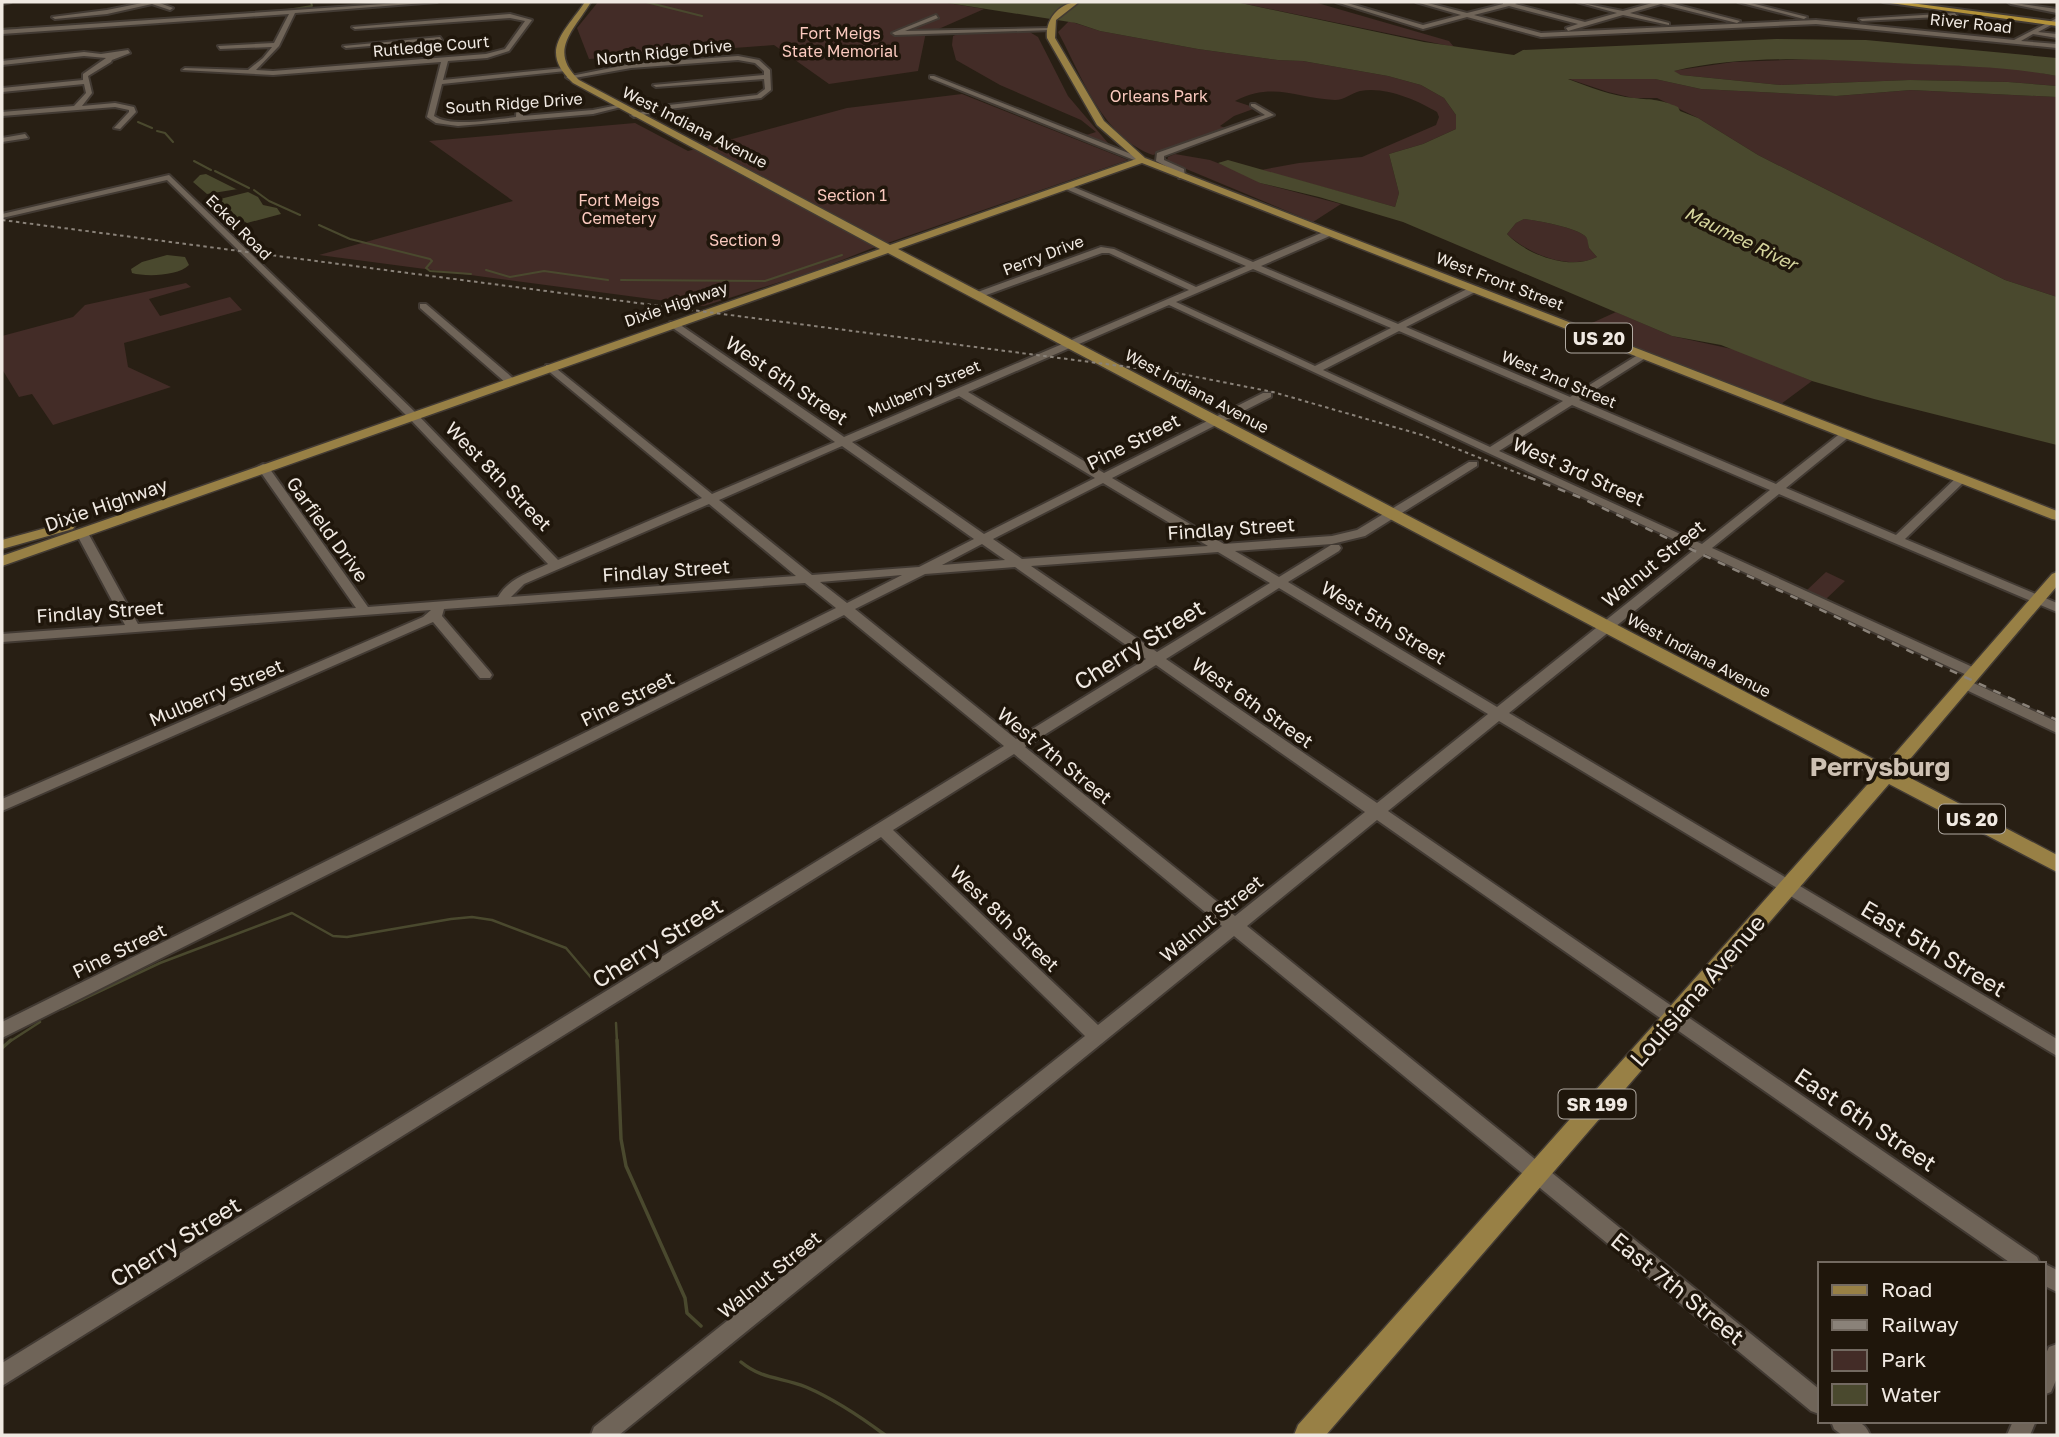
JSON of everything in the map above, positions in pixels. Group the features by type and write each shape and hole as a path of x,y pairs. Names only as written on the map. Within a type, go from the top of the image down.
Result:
{"highway":[{"path":"1887,2 2056,23"},
{"path":"1900,2 2056,23"}],"main road":[{"path":"566,73 558,52 560,41 588,2"},
{"path":"1050,26 1061,10 1076,2"},
{"name":"US 20","path":"1050,26 1056,49 1095,117 1142,160"},
{"name":"West Indiana Avenue","path":"566,73 618,107 1887,774"},
{"path":"1108,148 1124,144"},
{"name":"West Front Street","path":"1142,160 2055,514"},
{"name":"Dixie Highway","path":"2,545 222,481 1142,160"},
{"name":"Dixie Highway","path":"2,561 209,489 222,481"},
{"name":"Louisiana Avenue","path":"1308,1435 2057,577"},
{"name":"US 20","path":"1887,774 2057,864"}],"street":[{"path":"2,2 8,2"},
{"path":"55,17 107,12 153,2 170,8"},
{"path":"2,32 293,12 368,4 434,2"},
{"path":"1353,6 1371,2"},
{"path":"1419,2 1546,35 1661,2 1752,24"},
{"path":"1499,2 1612,32"},
{"path":"1340,5 1353,6 1423,27 1517,2"},
{"path":"1580,2 1682,28"},
{"path":"1741,2 1826,22 1955,15"},
{"path":"2011,2 2057,11"},
{"path":"336,68 368,4"},
{"path":"42,29 64,8"},
{"path":"247,73 267,60 293,12"},
{"name":"Rutledge Court","path":"185,71 247,73 487,56 504,52 529,20 507,16 355,27"},
{"path":"936,17 895,33 1050,26"},
{"name":"River Road","path":"1546,35 1826,22 2057,46"},
{"path":"2013,41 2056,23"},
{"path":"2035,33 2057,36"},
{"path":"346,46 440,40"},
{"path":"220,47 277,45"},
{"path":"2,63 128,52 111,58 87,73 89,93 76,108"},
{"path":"103,55 111,58"},
{"name":"North Ridge Drive","path":"566,73 738,58 760,62 766,68 768,77"},
{"name":"South Ridge Drive","path":"445,60 430,117 434,121 450,124 593,112 618,107"},
{"path":"440,82 566,73"},
{"path":"634,115 676,106 757,98 768,91 768,77 656,85"},
{"name":"West Front Street","path":"932,77 1142,160"},
{"path":"2,90 87,82"},
{"path":"519,118 520,100"},
{"path":"2,114 120,105 132,108 133,112 118,128"},
{"path":"1182,176 1181,171 1160,160 1160,155 1271,115 1253,105"},
{"path":"2,140 25,135"},
{"name":"Eckel Road","path":"2,216 169,177 412,415"},
{"name":"West 2nd Street","path":"1069,187 2057,608"},
{"name":"Mulberry Street","path":"502,601 513,584 1329,233"},
{"name":"Perry Drive","path":"978,295 1101,250 1111,251 1196,290"},
{"path":"1315,370 1474,289"},
{"name":"West 3rd Street","path":"1169,302 1490,452 1705,548 1970,679 2057,728"},
{"path":"423,306 510,381"},
{"name":"West 6th Street","path":"673,324 1673,1017"},
{"path":"1490,452 1644,355"},
{"name":"West 7th Street","path":"549,368 1536,1172"},
{"name":"West 5th Street","path":"960,392 1787,887"},
{"name":"Pine Street","path":"2,1030 845,610 1267,395"},
{"name":"West 8th Street","path":"412,415 556,565"},
{"name":"Walnut Street","path":"602,1435 1846,435"},
{"name":"Cherry Street","path":"2,1375 1157,660 1280,583 1334,544 1361,533 1473,464"},
{"name":"Garfield Drive","path":"263,467 365,612"},
{"path":"1897,540 1961,479"},
{"path":"82,533 134,629"},
{"name":"Findlay Street","path":"2,638 365,612 437,611 502,601 1220,547 1334,544"},
{"path":"437,611 485,675"},
{"name":"Mulberry Street","path":"2,805 437,611"},
{"name":"West 8th Street","path":"883,830 1098,1037"},
{"name":"East 5th Street","path":"1787,887 2057,1048"},
{"name":"East 6th Street","path":"1673,1017 2027,1262"},
{"name":"East 7th Street","path":"1536,1172 1818,1402"},
{"path":"2045,1380 2057,1356"},
{"path":"1844,1423 1859,1435"}],"green space":[{"name":"Fort Meigs State Memorial","path":"598,2 942,2 984,9 926,32 918,71 829,84 774,45 589,59 577,28"},
{"path":"1236,2 1314,2 1449,41 1454,47"},
{"name":"Orleans Park","path":"1069,21 1100,31 1198,49 1303,61 1388,76 1421,85 1444,98 1456,115 1456,129 1423,144 1389,154 1399,193 1395,207 1261,170 1362,157 1436,125 1439,117 1437,112 1390,92 1360,91 1335,100 1274,92 1249,95 1235,101 1256,108 1234,116 1220,126 1228,129 1153,155 1120,134 1095,103 1058,32"},
{"path":"964,31 1028,31 1038,37 1068,96 1108,143 1105,145 1083,136 1096,132 1081,120 1000,85 956,60 952,45 953,36"},
{"path":"1816,59 2015,68 2057,76 2057,86 1910,80 1781,85 1681,75 1672,71 1733,62"},
{"path":"1566,78 1655,79 1701,89 1836,96 1911,90 2057,97 2057,297 2005,280 1758,155 1698,118 1657,98 1633,98"},
{"name":"Fort Meigs Cemetery","path":"962,94 1128,160 870,249 812,272 704,306 319,255 513,201 429,141 635,123 688,151 847,108"},
{"path":"1175,154 1210,160 1246,174 1260,183 1341,204 1313,222 1167,161 1168,157"},
{"path":"1524,219 1557,225 1582,234 1597,257 1574,262 1537,254 1507,234 1516,223"},
{"path":"186,283 191,287 149,299 160,316 230,297 242,310 124,343 128,367 171,387 53,425 32,394 19,397 2,369 2,336 73,317 85,305"},
{"path":"1616,312 1672,336 1741,351 1812,381 1781,404 1583,327"},
{"path":"1826,572 1845,581 1826,599 1807,590"}],"water":[{"name":"Maumee River","path":"942,2 1236,2 1424,42 1514,55 1523,50 1776,39 1866,40 2057,58 2057,76 1986,67 1793,59 1703,65 1674,71 1681,75 1781,85 1910,80 2008,82 2057,86 2057,97 1911,90 1836,96 1701,89 1655,79 1568,79 1609,93 1661,101 1678,107 1680,111 1698,118 1758,155 2005,280 2057,297 2057,445 1874,399 1812,381 1721,345 1672,336 1403,222 1260,183 1218,163 1228,160 1395,207 1399,193 1389,154 1423,144 1456,129 1456,115 1444,98 1421,85 1388,76 1303,61 1198,49 1100,31 1076,23","holes":["1524,219 1557,225 1582,234 1597,257 1574,262 1549,259 1537,254 1507,234 1516,223"]},
{"path":"206,174 238,189 207,194 193,182 200,175"},
{"path":"248,192 258,197 263,205 277,208 281,214 247,223 215,204 220,199"},
{"path":"167,255 185,257 189,265 162,275 132,273 131,269 142,262"}],"waterway":[{"path":"55,26 287,10 312,6 311,2"},
{"path":"646,2 702,16"},
{"path":"2,29 33,27"},
{"path":"138,122 152,128"},
{"path":"157,131 165,133 173,142"},
{"path":"194,161 211,170"},
{"path":"215,171 249,188"},
{"path":"254,190 269,201 300,215"},
{"path":"319,225 350,239 430,259 432,261 426,268 430,271 471,274"},
{"path":"621,280 765,281 842,255"},
{"path":"486,270 510,277 544,271 608,280"},
{"path":"62,1009 160,963 292,913 333,936 347,937 451,919 472,917 492,920 566,948 599,987"},
{"path":"9,1042 40,1022"},
{"path":"616,1023 617,1042"},
{"path":"2,1048 11,1040"},
{"path":"617,1040 621,1139 626,1166 685,1298 687,1313 701,1326"},
{"path":"741,1362 765,1375 816,1392 885,1435"}],"railway":[{"path":"2,220 1182,374 1273,392 1422,435 1533,479"},
{"path":"1528,477 1579,497 2057,720"}],"district":[{"name":"Perrysburg","path":"1880,766"}],"park label":[{"name":"Section 1","path":"852,195"},
{"name":"Section 9","path":"745,240"}]}
